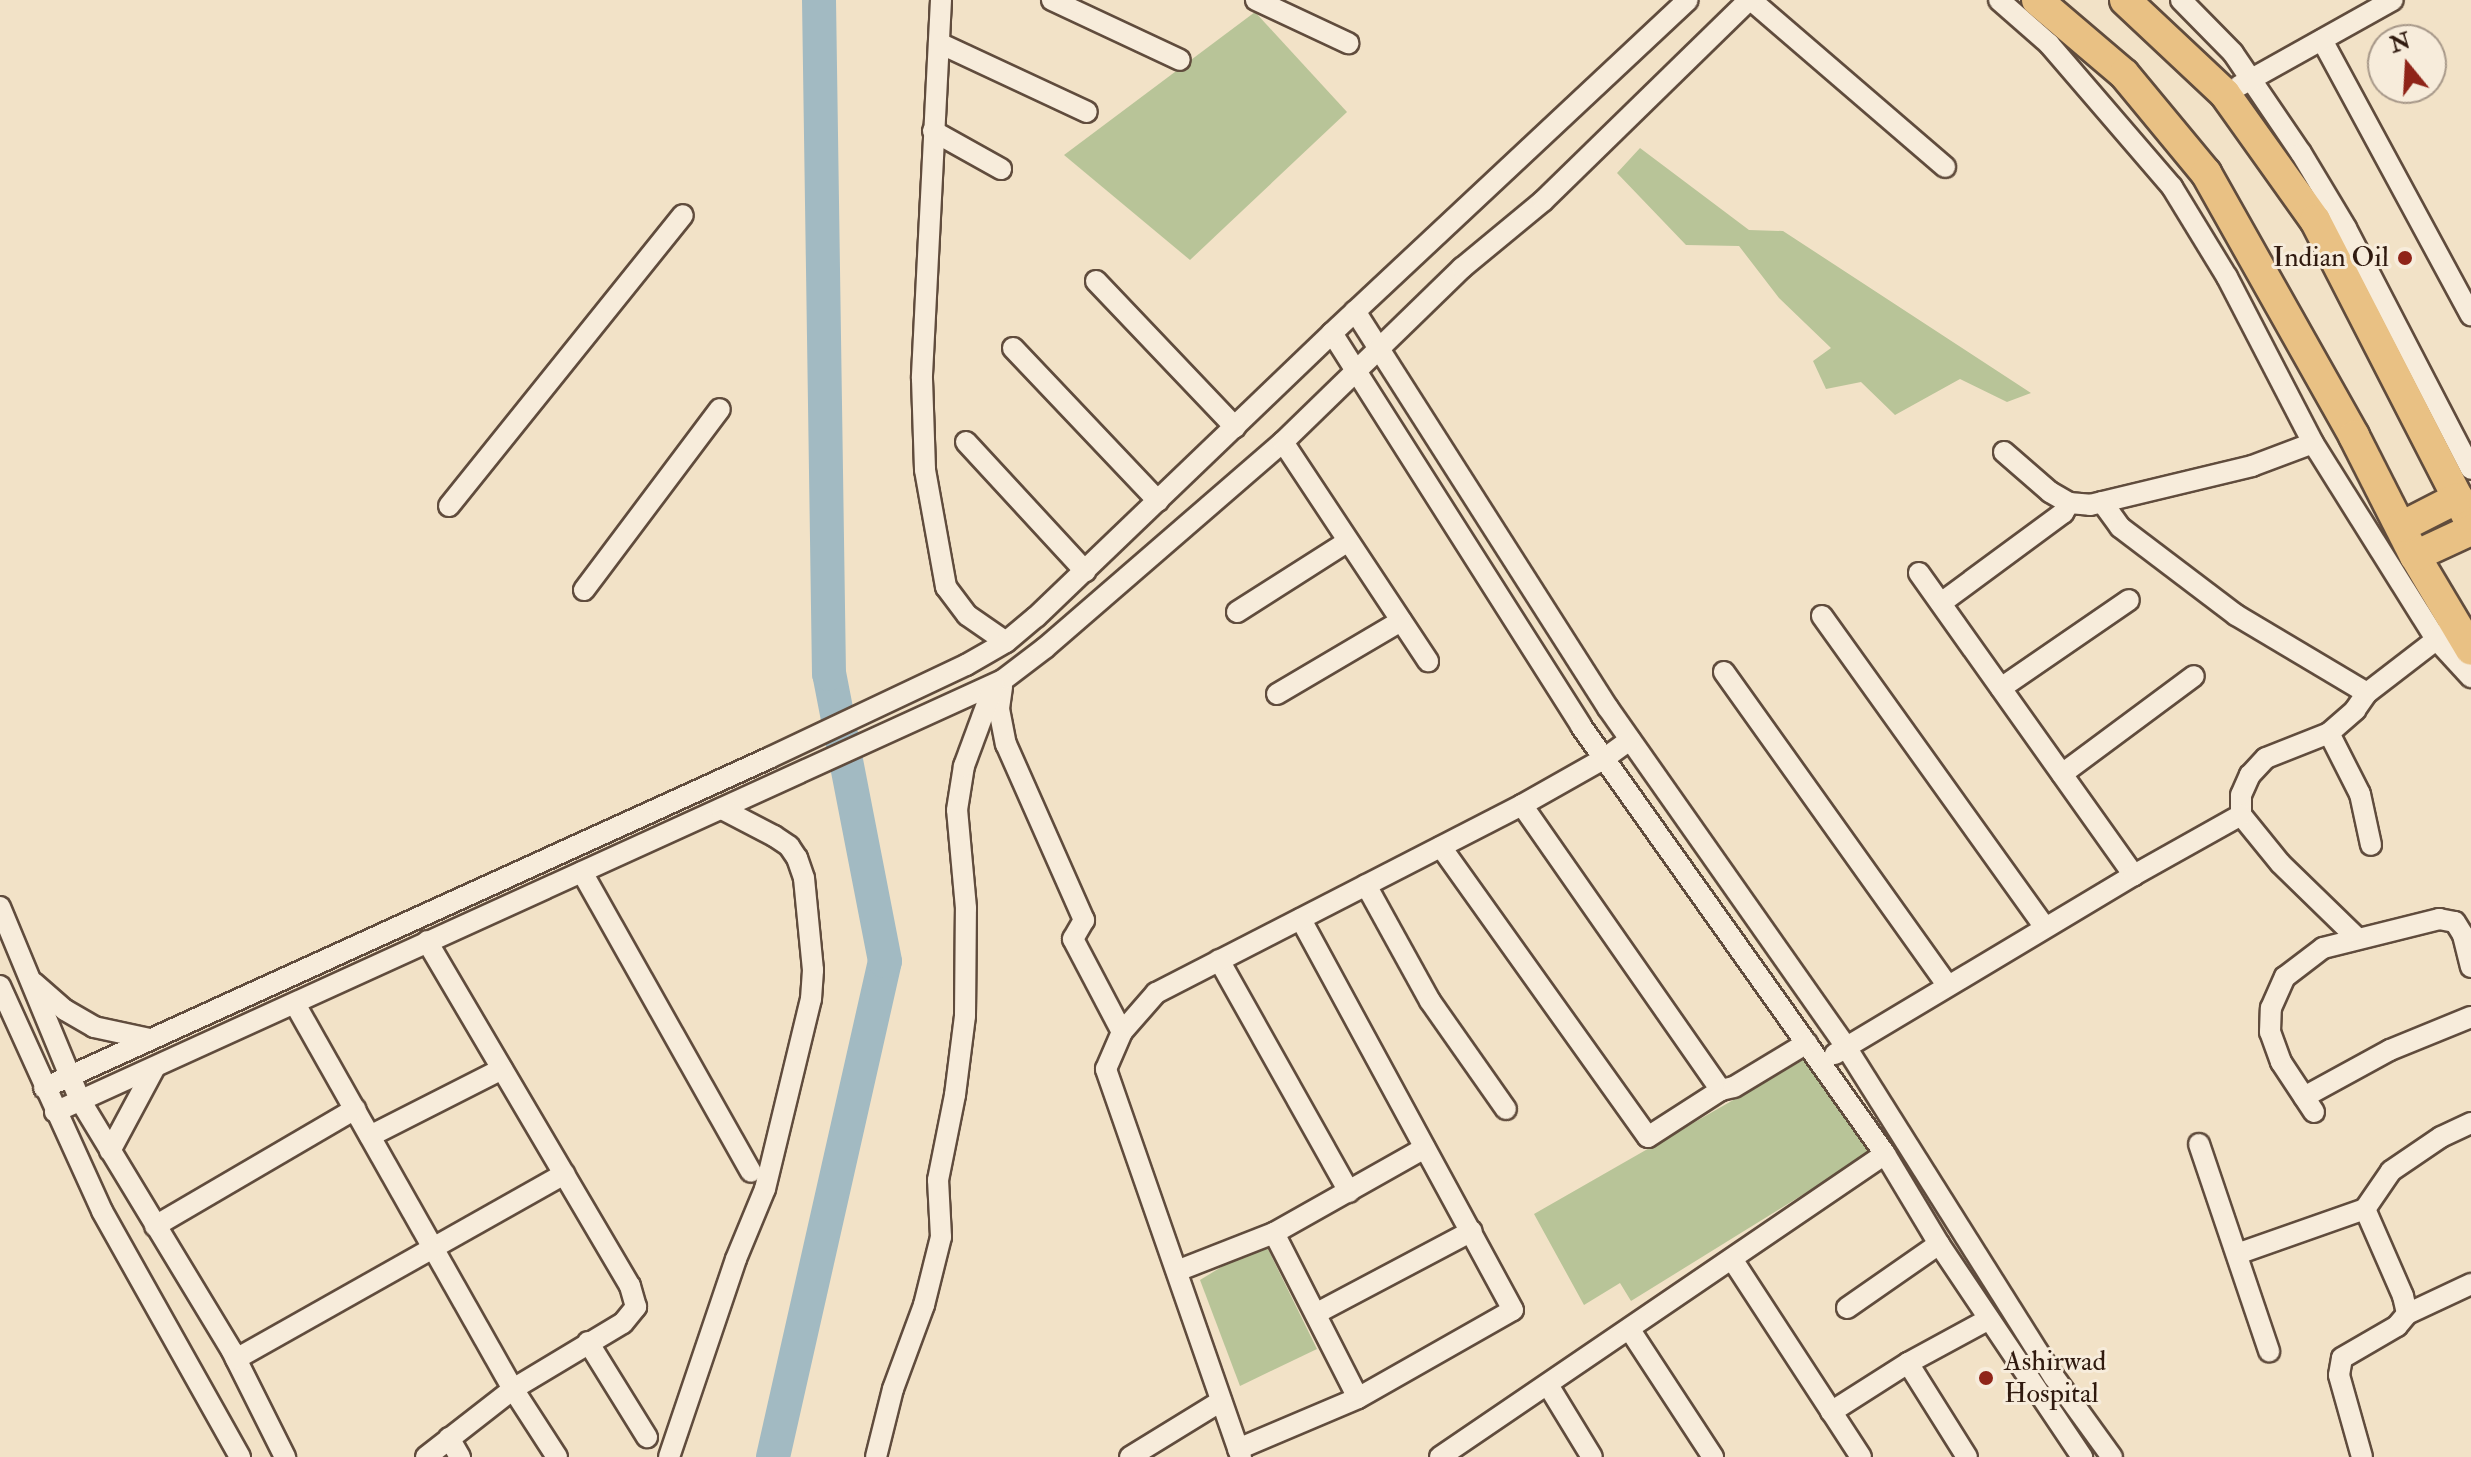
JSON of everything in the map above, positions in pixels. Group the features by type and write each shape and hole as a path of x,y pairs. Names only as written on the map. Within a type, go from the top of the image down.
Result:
{"highway":[{"path":"2037,0 2124,74 2206,173 2354,436 2454,638"},
{"path":"2125,0 2238,86 2315,220 2465,510"},
{"path":"2401,527 2440,504 2465,510"},
{"path":"2415,556 2471,530"}],"street":[{"path":"941,0 922,379 925,470 946,587 967,615 1006,642"},
{"path":"1052,0 1180,60"},
{"path":"1256,0 1348,43"},
{"path":"44,1088 769,758 966,665 1006,642 1085,571 1355,311 1688,0"},
{"path":"55,1112 991,686 1045,648 1283,442 1360,372 1462,268 1543,201 1750,0 1945,167"},
{"path":"1999,0 2049,44 2172,187 2227,277 2313,443 2454,638 2471,677"},
{"path":"2181,0 2233,53 2238,86 2346,228 2471,469"},
{"path":"2238,86 2393,0"},
{"path":"2322,40 2471,315"},
{"path":"939,43 1087,112"},
{"path":"933,131 1001,169"},
{"path":"449,506 683,215"},
{"path":"1096,281 1235,427"},
{"path":"1355,311 1630,740 1846,1047 2054,1377 2112,1457"},
{"path":"1332,333 1360,372 1581,726 1885,1154 1939,1244 2082,1457"},
{"path":"1013,348 1158,501"},
{"path":"584,590 720,409"},
{"path":"966,442 1085,571"},
{"path":"1283,442 1428,661"},
{"path":"2004,452 2050,492 2069,503 2102,502 2252,466 2313,443"},
{"path":"2102,502 2120,527 2236,615 2367,693"},
{"path":"1941,603 2063,513 2069,503"},
{"path":"1237,612 1347,542"},
{"path":"1919,573 2134,875"},
{"path":"2001,688 2129,600"},
{"path":"1822,616 2045,927"},
{"path":"1277,694 1401,621"},
{"path":"2357,938 2280,863 2241,815 2241,795 2250,775 2266,758 2329,733 2367,693 2454,638"},
{"path":"1724,672 1947,985"},
{"path":"2062,774 2194,676"},
{"path":"991,686 1006,744 1084,920 1073,939 1122,1032"},
{"path":"876,1457 893,1389 924,1305 941,1237 938,1180 955,1095 965,1016 966,908 957,810 964,766 991,686"},
{"path":"2329,733 2360,794 2371,845"},
{"path":"1301,919 1513,1310 1358,1398 1240,1453 1106,1069 1122,1032 1156,993 1522,805 1605,758 1630,740"},
{"path":"1522,805 1721,1090"},
{"path":"669,1457 736,1259 765,1189 811,999 813,970 804,878 797,858 782,841 722,809"},
{"path":"1821,1062 2045,927 2241,815"},
{"path":"1441,847 1648,1137 1721,1090 1734,1087 1807,1043"},
{"path":"582,872 751,1172"},
{"path":"1366,885 1430,1001 1506,1109"},
{"path":"0,907 80,1100 236,1359 285,1457"},
{"path":"2471,967 2463,935 2455,922 2439,919 2323,948 2285,977 2271,1008 2270,1032 2281,1062 2309,1105 2390,1050 2471,1017"},
{"path":"426,1457 513,1389 631,1315 635,1297 427,941"},
{"path":"1219,960 1349,1192"},
{"path":"29,977 81,1020 115,1033 151,1039"},
{"path":"0,987 102,1211 240,1457"},
{"path":"295,1004 513,1389 557,1457"},
{"path":"110,1151 155,1067"},
{"path":"370,1136 502,1069"},
{"path":"155,1226 355,1109"},
{"path":"2237,1254 2365,1209 2391,1171 2441,1137 2471,1123"},
{"path":"2199,1144 2269,1351"},
{"path":"1177,1271 1274,1233 1425,1148"},
{"path":"1440,1457 1467,1449 1548,1385 1885,1154"},
{"path":"236,1359 564,1174"},
{"path":"2365,1209 2403,1296 2407,1314"},
{"path":"1317,1313 1472,1231"},
{"path":"1274,1233 1358,1398"},
{"path":"1847,1308 1939,1244"},
{"path":"1732,1259 1861,1457"},
{"path":"2362,1457 2338,1365 2342,1358 2397,1326 2407,1314 2471,1284"},
{"path":"1831,1412 1908,1363 1989,1319"},
{"path":"1630,1330 1713,1457"},
{"path":"588,1342 647,1437"},
{"path":"1908,1363 1967,1457"},
{"path":"1548,1385 1592,1457"},
{"path":"1130,1457 1221,1401"},
{"path":"449,1438 460,1457"}],"green space":[{"path":"1255,12 1347,112 1190,260 1064,155"},
{"path":"1640,148 1749,230 1783,231 2031,393 2007,402 1960,379 1895,415 1861,382 1826,389 1813,361 1831,348 1779,298 1739,246 1686,245 1617,173"},
{"path":"1805,1059 1875,1150 1631,1301 1620,1283 1584,1305 1534,1214"},
{"path":"1264,1241 1317,1349 1240,1386 1200,1280"}],"waterway":[{"path":"773,1457 885,961 829,674 819,0"}],"place":[{"name":"Indian Oil","path":"2405,258"},
{"name":"Ashirwad Hospital","path":"1986,1378"}]}
